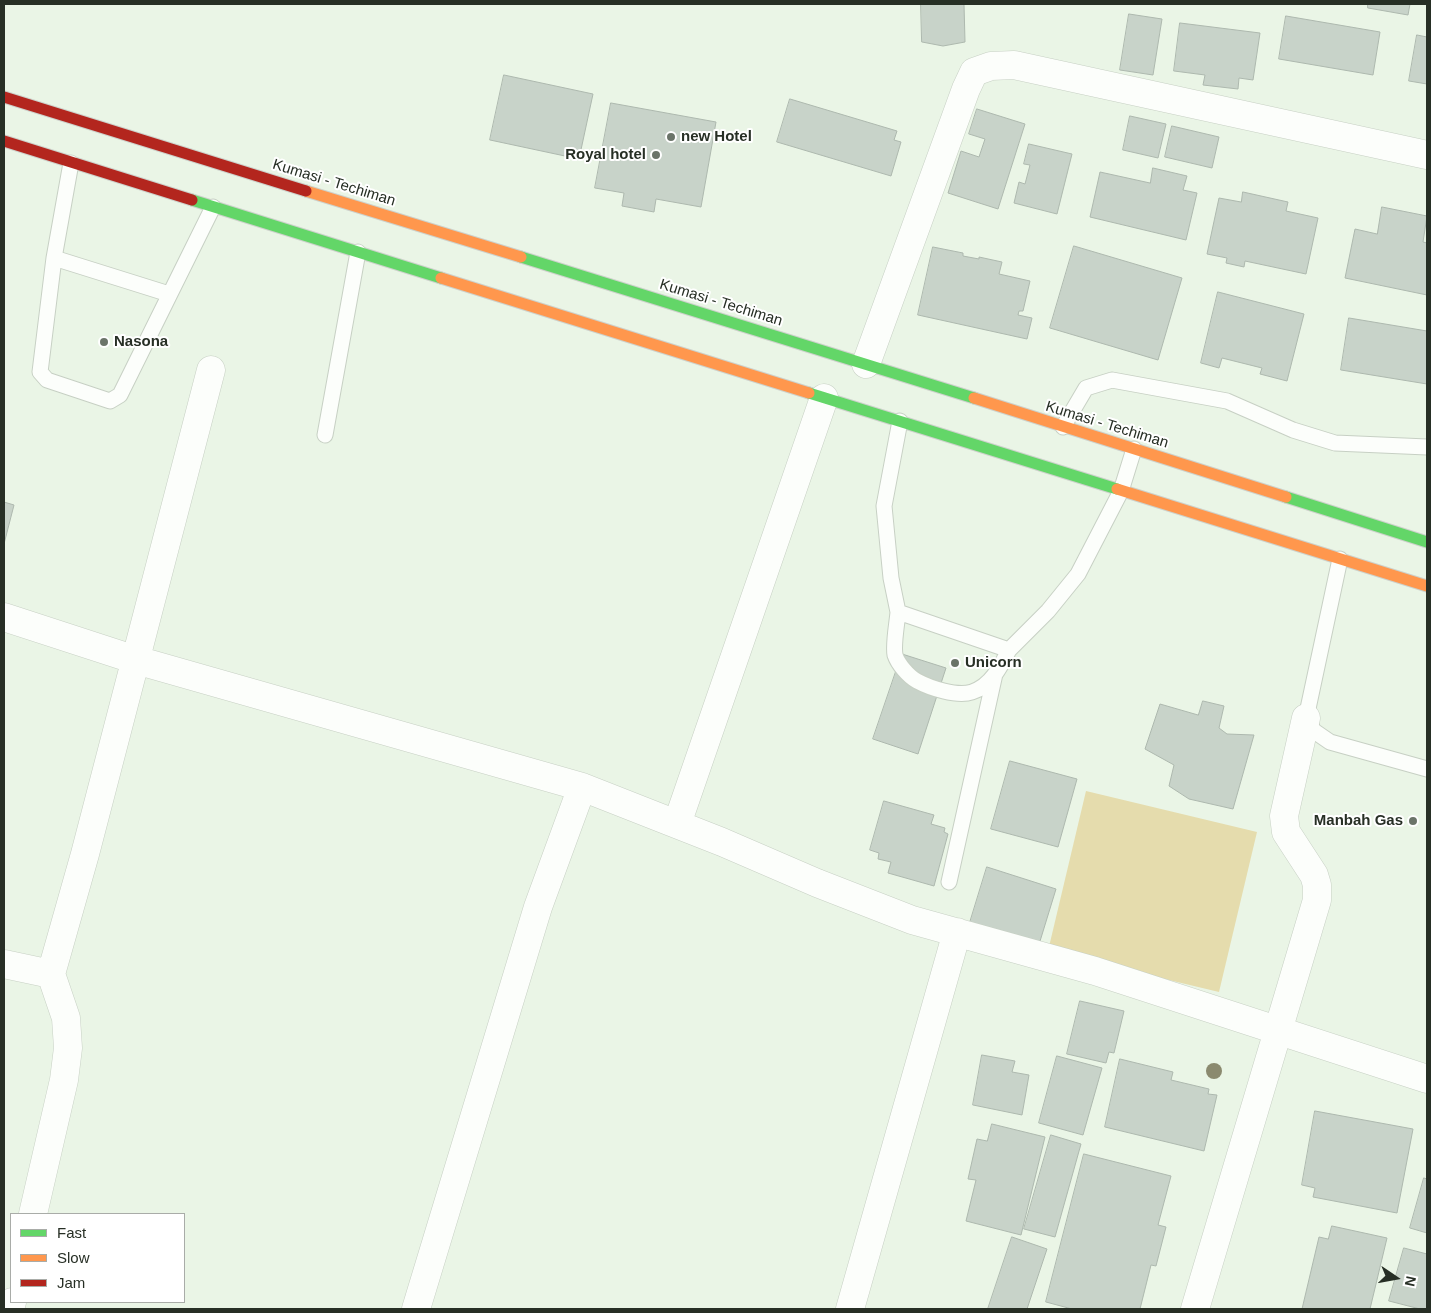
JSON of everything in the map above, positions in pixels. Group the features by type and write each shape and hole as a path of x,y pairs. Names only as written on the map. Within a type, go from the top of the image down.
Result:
{"highway":[{"name":"Kumasi - Techiman","path":"4,97 866,364 1427,542"},
{"path":"4,141 1427,586"}],"street":[{"path":"866,364 966,88 974,72 991,66 1014,65 1427,155"},
{"path":"33,1213 64,1080 68,1048 66,1018 51,974 136,660 211,370"},
{"path":"677,824 824,398"},
{"path":"4,617 136,660 582,787 912,920 1095,971 1427,1078"},
{"path":"1195,1309 1317,900 1317,886 1314,875 1286,832 1284,816 1306,718"},
{"path":"416,1309 538,907 582,787"},
{"path":"850,1309 957,932"},
{"path":"4,964 51,974"}],"lane":[{"path":"71,162 54,258 40,372 47,380 110,401 120,395 213,207"},
{"path":"324,435 358,252"},
{"path":"54,258 169,294"},
{"path":"1063,427 1086,388 1112,380 1228,401 1293,430 1335,443 1427,448"},
{"path":"900,421 884,506 890,578 898,612 895,654 901,666 916,680 956,694 972,692 986,685 1009,650 1048,611 1078,574 1121,491 1134,449"},
{"path":"1340,559 1306,718 1314,731 1330,742 1427,770"},
{"path":"898,612 1009,650"},
{"path":"949,882 995,674"}],"shaded area":[{"path":"1086,791 1257,832 1219,992 1048,951"}],"building":[{"path":"921,4 964,4 965,42 943,46 922,42"},
{"path":"1368,4 1410,4 1408,15 1368,8"},
{"path":"1129,14 1162,19 1153,75 1120,70"},
{"path":"1286,16 1380,32 1373,75 1279,59"},
{"path":"1180,23 1260,33 1253,80 1239,78 1238,89 1203,85 1205,75 1174,71"},
{"path":"1417,35 1427,37 1427,84 1409,81"},
{"path":"504,75 593,94 579,159 490,140"},
{"path":"790,99 897,131 894,140 901,142 891,176 777,142"},
{"name":"Royal hotel","path":"611,103 716,122 701,207 656,199 654,212 622,206 624,193 595,188"},
{"path":"977,109 1025,124 998,209 948,193 961,151 979,157 985,139 969,134"},
{"path":"1130,116 1166,124 1158,158 1123,150"},
{"path":"1172,126 1219,137 1212,168 1165,157"},
{"path":"1029,144 1072,154 1057,214 1014,203 1019,182 1025,184 1030,165 1024,164"},
{"path":"1153,168 1187,176 1183,190 1197,193 1186,240 1090,217 1100,172 1150,183"},
{"path":"1243,192 1288,202 1286,211 1318,218 1306,274 1245,261 1244,267 1226,263 1227,258 1207,254 1219,198 1241,202"},
{"path":"1382,207 1427,216 1423,242 1427,243 1427,295 1345,278 1355,229 1377,234"},
{"path":"1074,246 1182,278 1158,360 1050,328"},
{"path":"933,247 963,253 963,256 1002,262 999,274 1030,281 1023,311 1019,311 1018,315 1032,318 1027,339 918,315"},
{"path":"1218,292 1304,314 1287,381 1260,374 1262,368 1222,358 1219,368 1201,363"},
{"path":"1349,318 1427,331 1427,384 1341,370"},
{"path":"4,502 14,505 4,544"},
{"path":"902,654 946,668 918,754 873,739"},
{"path":"1203,701 1224,706 1219,728 1227,734 1254,735 1233,809 1189,799 1169,786 1174,765 1145,749 1160,704 1198,715"},
{"path":"1010,761 1077,779 1058,847 991,829"},
{"path":"884,801 934,815 931,824 945,828 944,832 948,834 934,886 888,873 891,862 878,859 879,853 870,850"},
{"path":"987,867 1056,889 1037,951 968,929"},
{"path":"1080,1001 1124,1011 1114,1053 1109,1052 1106,1063 1067,1054"},
{"path":"982,1055 1015,1061 1012,1072 1029,1075 1022,1115 973,1105"},
{"path":"1057,1056 1102,1068 1083,1135 1039,1123"},
{"path":"1120,1059 1173,1072 1171,1080 1209,1089 1208,1094 1217,1095 1204,1151 1105,1127"},
{"path":"1315,1111 1413,1129 1397,1213 1313,1197 1315,1188 1302,1185"},
{"path":"992,1124 1045,1137 1021,1235 966,1221 976,1180 968,1179 977,1139 987,1141"},
{"path":"1051,1135 1081,1144 1055,1237 1024,1229"},
{"path":"1084,1154 1171,1176 1158,1225 1166,1227 1156,1266 1151,1265 1140,1309 1072,1309 1046,1302"},
{"path":"1424,1178 1427,1179 1427,1233 1410,1228"},
{"path":"1332,1226 1387,1238 1370,1309 1302,1309 1319,1237 1328,1239"},
{"path":"1012,1237 1047,1249 1027,1309 988,1309"},
{"path":"1404,1248 1427,1254 1427,1309 1389,1301"}],"traffic: fast":[{"path":"192,200 441,278"},
{"path":"521,257 974,398"},
{"path":"809,393 1117,489"},
{"path":"1286,497 1427,542"}],"traffic: slow":[{"path":"306,191 521,257"},
{"path":"441,278 809,393"},
{"path":"974,398 1286,497"},
{"path":"1117,489 1427,586"}],"traffic: jam":[{"path":"4,97 306,191"},
{"path":"4,141 192,200"}],"place":[{"name":"new Hotel","path":"671,137"},
{"name":"Royal hotel","path":"656,155"},
{"name":"Nasona","path":"104,342"},
{"name":"Unicorn","path":"955,663"},
{"name":"Manbah Gas","path":"1413,821"}]}
